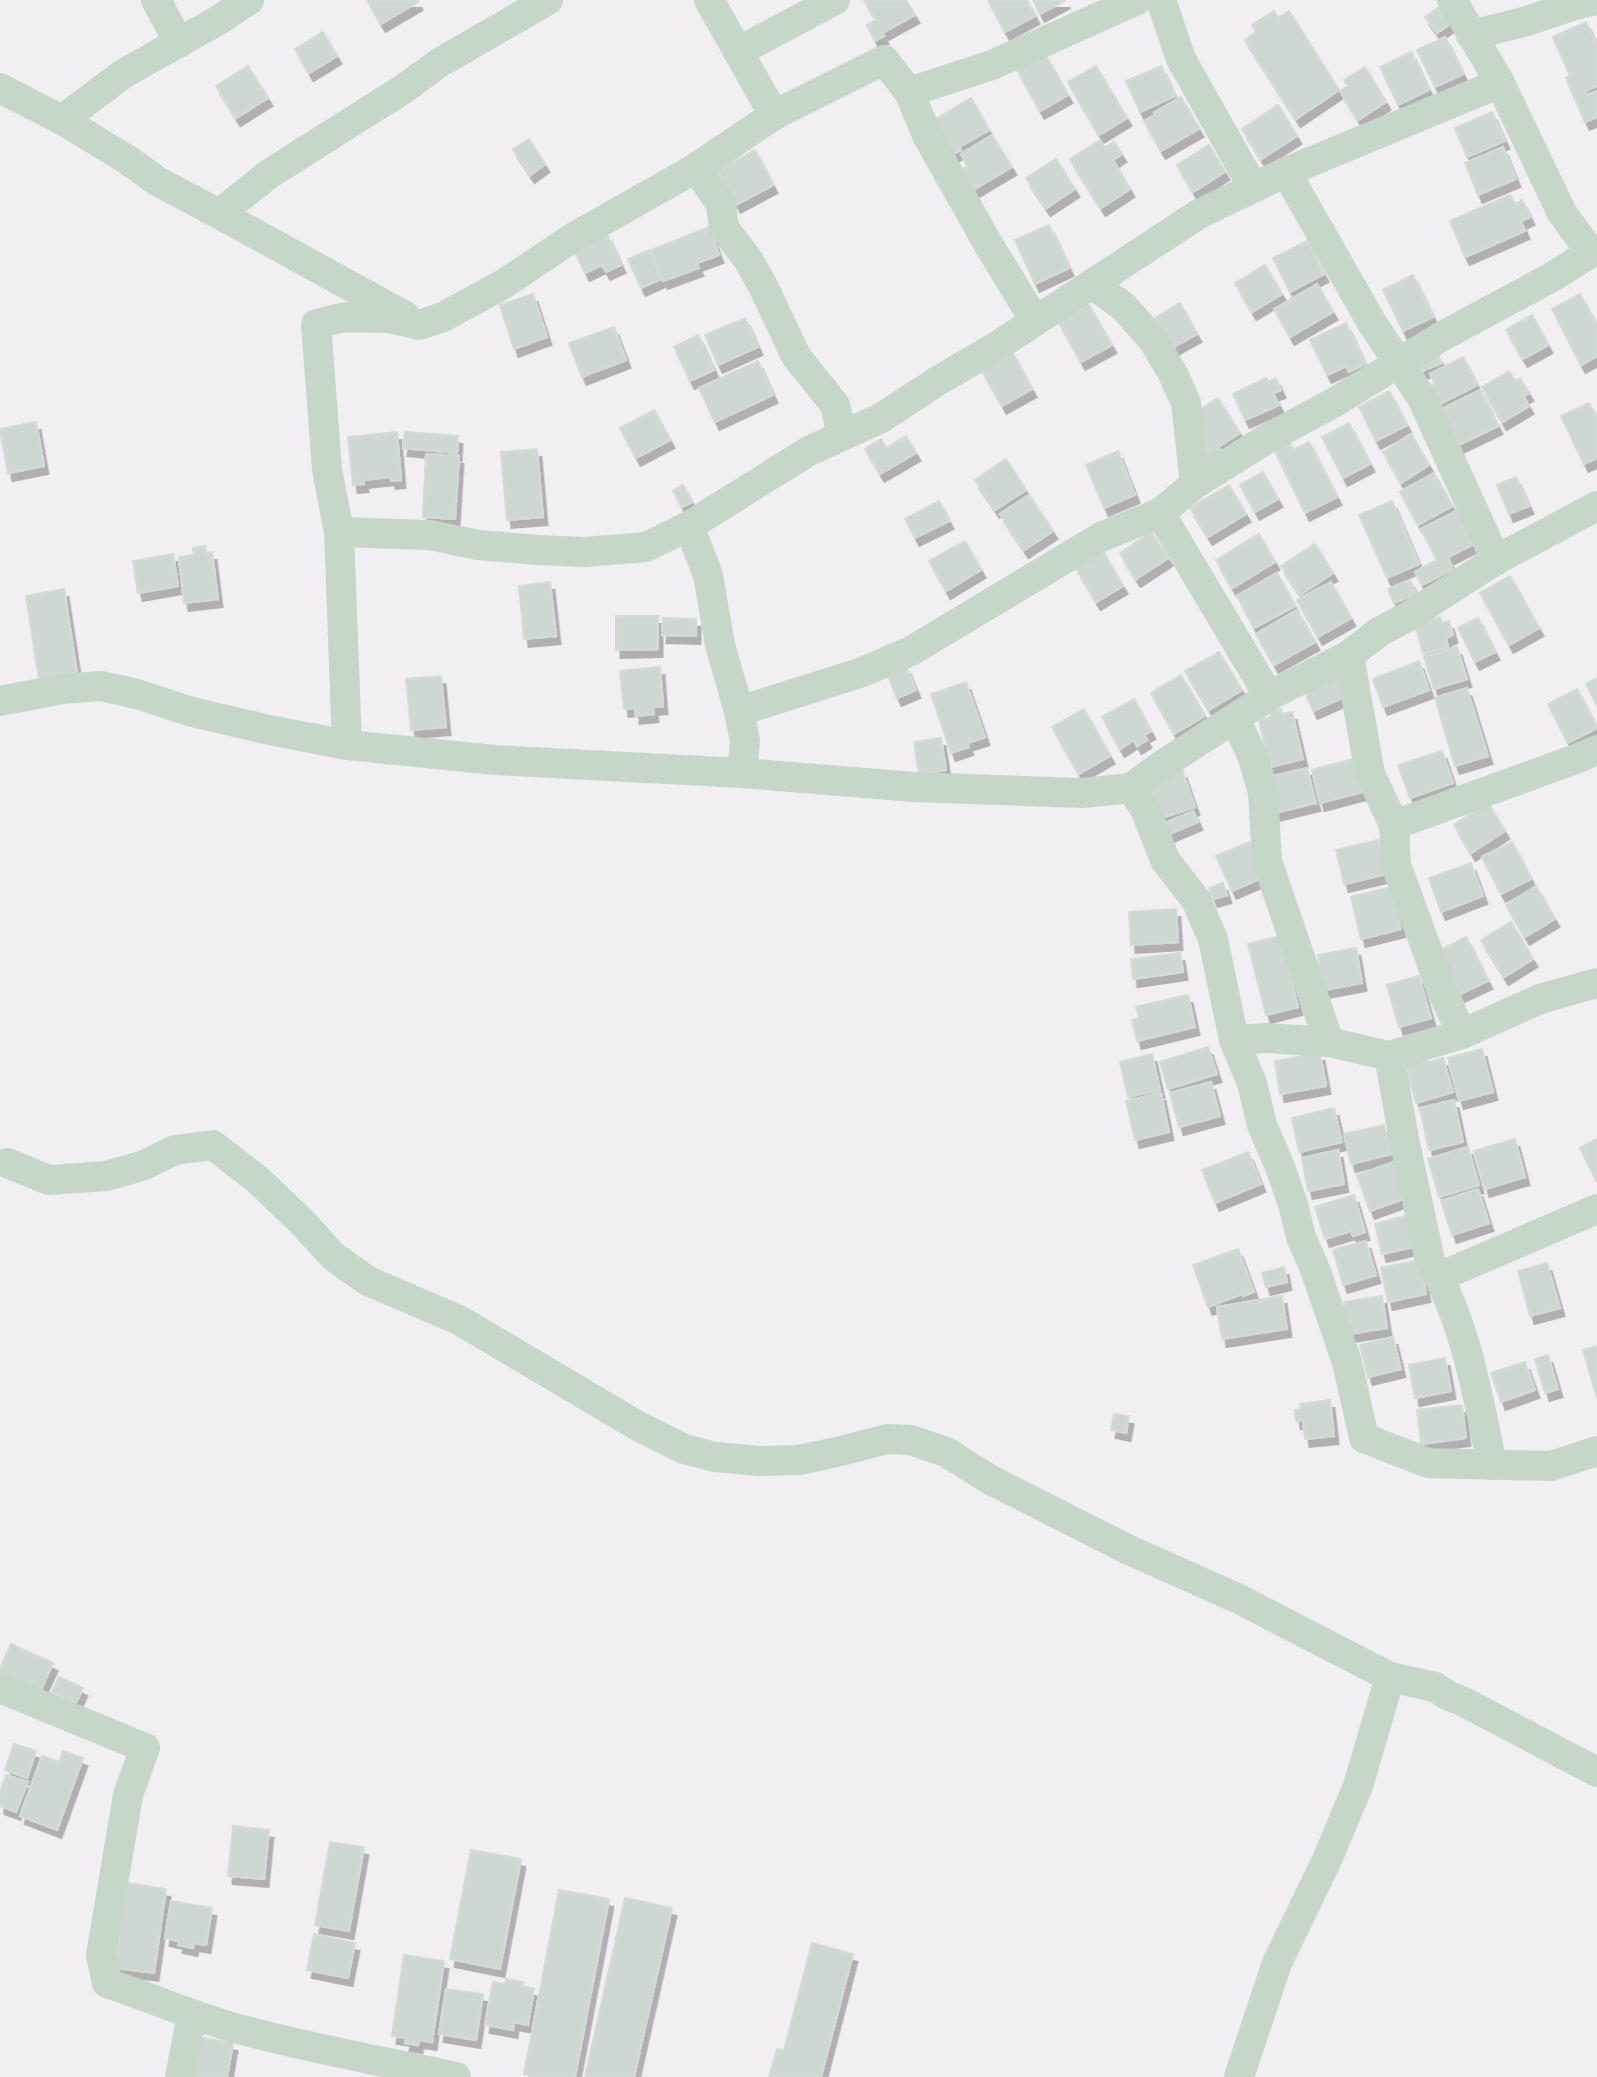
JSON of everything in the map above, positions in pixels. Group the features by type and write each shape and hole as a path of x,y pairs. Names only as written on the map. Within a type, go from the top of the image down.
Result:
{"street":[{"path":"156,0 179,43"},
{"path":"62,120 124,74 249,0"},
{"path":"219,214 269,174 405,88 439,63 548,0"},
{"path":"709,0 774,115"},
{"path":"739,51 835,0"},
{"path":"909,92 992,65 1137,0"},
{"path":"1161,0 1181,59 1254,187"},
{"path":"740,711 860,673 911,651 1101,537 1160,513 1195,484 1268,438 1335,402 1399,361 1594,251 1562,213 1500,83 1452,0"},
{"path":"1471,35 1597,0"},
{"path":"347,745 340,532 327,469 316,324 345,317 389,318 419,325 443,317 502,285 573,237 696,168 774,115 884,60 909,92 928,137 986,242 1035,321"},
{"path":"340,532 430,535 478,545 585,552 646,547 689,526 809,451 881,418 1199,214 1286,172 1500,83"},
{"path":"0,88 62,120 157,181 419,325"},
{"path":"696,168 721,204 724,228 749,261 796,356 835,405 842,435"},
{"path":"1286,172 1372,323 1422,398 1496,560"},
{"path":"1092,284 1124,307 1153,340 1172,374 1186,403 1195,484"},
{"path":"0,701 62,689 101,686 138,694 192,712 347,745 495,760 741,773 940,788 1082,793 1131,788 1269,696 1349,655 1379,632 1496,560 1597,506"},
{"path":"1160,513 1269,696"},
{"path":"689,526 708,575 720,645 740,711 745,741 741,773"},
{"path":"1349,655 1370,774 1394,825 1396,865 1442,991 1462,1034"},
{"path":"1235,719 1252,755 1263,792 1267,861 1329,1042"},
{"path":"1394,825 1597,750"},
{"path":"1131,788 1145,809 1165,860 1196,900 1213,939 1234,1040 1252,1083 1262,1125 1280,1167 1301,1237 1347,1362 1364,1438 1428,1462 1551,1466 1597,1451"},
{"path":"1234,1040 1268,1038 1329,1042 1389,1056 1462,1034 1540,999 1597,983"},
{"path":"1389,1056 1430,1261 1439,1277 1472,1367 1492,1465"},
{"path":"7,1163 49,1180 106,1176 142,1166 176,1150 213,1145 258,1180 334,1257 368,1281 459,1320 638,1426 684,1449 715,1457 760,1461 799,1460 887,1439 911,1440 946,1452 1002,1485 1128,1549 1239,1598 1390,1677 1434,1687 1597,1772"},
{"path":"1439,1277 1597,1209"},
{"path":"1239,2077 1277,1963 1326,1862 1358,1786 1390,1677"},
{"path":"0,1688 145,1748 128,1795 101,1955 107,1983 192,2015 250,2032 456,2077"},
{"path":"180,2077 192,2015"}],"building":[{"path":"367,0 417,0 418,2 381,24"},
{"path":"864,0 906,0 915,15 882,33 884,36 875,41 867,25 876,20"},
{"path":"988,0 1027,0 1035,16 1005,32"},
{"path":"1033,0 1066,0 1040,14"},
{"path":"1442,5 1454,21 1437,33 1425,17"},
{"path":"1274,11 1278,18 1289,11 1339,90 1296,119 1245,40 1256,32 1252,25"},
{"path":"1586,22 1597,47 1597,86 1585,91 1587,95 1597,91 1597,117 1585,122 1566,78 1570,76 1553,37"},
{"path":"323,32 337,56 309,73 295,49"},
{"path":"1445,37 1463,74 1435,87 1417,50"},
{"path":"1411,52 1429,90 1398,105 1380,67"},
{"path":"1045,54 1068,95 1040,111 1017,70"},
{"path":"248,66 268,98 236,118 216,86"},
{"path":"1096,66 1127,118 1099,135 1068,82"},
{"path":"1161,66 1175,96 1140,112 1126,81"},
{"path":"1365,67 1386,102 1358,120 1340,91 1348,86 1344,80"},
{"path":"1181,97 1199,129 1161,151 1144,121"},
{"path":"971,98 989,130 959,147 961,150 953,154 934,120"},
{"path":"1278,105 1297,136 1261,159 1242,129"},
{"path":"1492,112 1505,141 1467,157 1455,128"},
{"path":"992,135 1012,167 975,189 963,169 968,166 961,154"},
{"path":"529,139 545,164 530,175 513,149"},
{"path":"1100,140 1105,148 1114,142 1122,154 1113,160 1130,189 1101,208 1070,159"},
{"path":"1209,145 1225,172 1193,192 1177,165"},
{"path":"1503,147 1516,179 1478,195 1465,163"},
{"path":"755,150 773,185 736,205 718,171"},
{"path":"1056,159 1075,189 1046,208 1026,178"},
{"path":"1510,195 1515,204 1522,200 1530,217 1521,221 1525,231 1465,257 1450,221"},
{"path":"1049,225 1069,268 1035,284 1015,240"},
{"path":"709,227 719,255 697,263 699,268 663,281 651,250"},
{"path":"607,234 621,265 606,272 602,265 585,273 574,250"},
{"path":"1307,241 1324,274 1290,292 1273,258"},
{"path":"649,250 661,279 641,288 628,259"},
{"path":"1265,265 1282,294 1252,312 1235,283"},
{"path":"1413,275 1433,317 1403,331 1383,290"},
{"path":"1317,284 1333,312 1290,337 1274,309"},
{"path":"533,294 547,337 514,349 500,305"},
{"path":"1580,294 1597,326 1597,356 1581,365 1552,309"},
{"path":"1180,303 1197,334 1172,348 1155,318"},
{"path":"1089,305 1112,345 1081,362 1059,323"},
{"path":"1532,315 1548,345 1523,359 1506,330"},
{"path":"745,318 758,347 718,365 705,335"},
{"path":"1346,323 1365,364 1349,372 1346,366 1327,375 1310,340"},
{"path":"614,327 626,360 582,377 569,343"},
{"path":"698,335 714,370 690,381 674,347"},
{"path":"1012,352 1032,389 1002,406 981,369"},
{"path":"1438,355 1442,363 1422,371 1419,363"},
{"path":"1463,357 1477,385 1440,404 1431,386 1435,384 1430,374"},
{"path":"758,361 773,395 715,422 699,388"},
{"path":"1509,371 1515,381 1520,378 1529,393 1523,396 1529,406 1502,422 1482,387"},
{"path":"1266,378 1268,382 1276,378 1281,390 1273,393 1279,405 1245,420 1233,394"},
{"path":"1480,390 1498,426 1459,445 1442,409"},
{"path":"1389,391 1407,425 1376,441 1359,407"},
{"path":"1218,398 1240,433 1218,447 1222,452 1209,461 1203,452 1209,448 1189,417"},
{"path":"1589,403 1597,419 1597,458 1584,464 1561,416"},
{"path":"654,410 670,440 636,458 620,428"},
{"path":"36,422 44,466 8,473 0,429"},
{"path":"1349,423 1370,464 1343,478 1322,437"},
{"path":"397,432 401,480 391,481 391,477 363,480 364,484 353,485 348,437"},
{"path":"405,432 458,436 457,453 403,448"},
{"path":"1411,434 1429,465 1401,483 1383,452"},
{"path":"906,436 916,453 880,474 865,449 881,439 886,448"},
{"path":"1288,440 1293,450 1309,442 1337,497 1305,513 1273,447"},
{"path":"537,449 543,517 507,520 501,452"},
{"path":"1118,451 1135,495 1104,508 1086,465"},
{"path":"426,454 459,456 455,519 423,517"},
{"path":"1006,459 1026,490 995,510 975,480"},
{"path":"1263,472 1278,499 1255,512 1240,485"},
{"path":"1434,473 1452,506 1418,525 1400,492"},
{"path":"1516,477 1529,506 1509,514 1497,485"},
{"path":"683,485 692,502 682,507 673,491"},
{"path":"1229,485 1246,514 1208,537 1190,508"},
{"path":"1029,495 1053,531 1024,550 1000,514"},
{"path":"939,501 949,521 915,538 905,519"},
{"path":"1392,501 1419,564 1387,578 1359,515"},
{"path":"1462,508 1467,518 1460,521 1472,545 1448,557 1453,569 1422,585 1415,572 1437,560 1421,529"},
{"path":"1151,532 1168,558 1136,579 1120,553"},
{"path":"1259,534 1275,562 1232,588 1216,560"},
{"path":"965,541 981,570 946,591 929,561"},
{"path":"1315,544 1333,573 1300,595 1281,566"},
{"path":"205,546 206,553 212,552 218,599 184,603 179,557 194,555 193,548"},
{"path":"1101,548 1123,586 1096,602 1074,564"},
{"path":"173,554 178,586 138,593 133,561"},
{"path":"1277,573 1295,606 1254,628 1237,596"},
{"path":"1510,576 1539,628 1509,645 1480,593"},
{"path":"1410,580 1416,594 1394,603 1388,589"},
{"path":"550,582 556,636 524,639 519,586"},
{"path":"1331,582 1351,618 1318,637 1297,600"},
{"path":"64,589 77,673 39,679 26,596"},
{"path":"1297,610 1315,642 1274,665 1256,634"},
{"path":"616,616 658,616 658,649 616,650"},
{"path":"1440,617 1442,623 1449,621 1453,635 1446,638 1448,647 1423,654 1415,624"},
{"path":"663,618 696,619 696,636 662,635"},
{"path":"1478,618 1495,652 1475,662 1458,628"},
{"path":"1457,647 1467,679 1434,689 1424,657"},
{"path":"1219,652 1242,690 1209,710 1185,671"},
{"path":"1419,661 1429,690 1383,707 1373,679"},
{"path":"906,666 916,690 897,698 887,673"},
{"path":"660,667 663,706 653,707 654,714 635,716 635,708 624,709 620,671"},
{"path":"1335,671 1347,696 1313,711 1302,685"},
{"path":"1181,675 1205,716 1174,734 1151,693"},
{"path":"441,676 446,727 411,730 406,679"},
{"path":"1597,678 1597,705 1586,684"},
{"path":"966,682 985,737 967,743 969,747 951,753 931,694"},
{"path":"1467,688 1488,756 1455,766 1435,698"},
{"path":"1577,689 1597,728 1568,743 1548,704"},
{"path":"1134,699 1151,731 1144,735 1147,740 1137,746 1134,740 1120,749 1102,717"},
{"path":"1084,709 1110,756 1079,774 1052,727"},
{"path":"1281,709 1282,714 1292,712 1303,759 1270,767 1259,720 1271,717 1270,712"},
{"path":"941,738 946,770 919,775 914,742"},
{"path":"1442,751 1453,783 1410,798 1398,765"},
{"path":"1353,759 1362,792 1320,803 1312,770"},
{"path":"1307,768 1316,803 1274,813 1265,778"},
{"path":"1182,770 1195,807 1162,818 1149,781"},
{"path":"1488,803 1505,831 1471,853 1454,825"},
{"path":"1193,811 1198,822 1167,835 1163,824"},
{"path":"1378,840 1387,874 1344,884 1336,850"},
{"path":"1249,842 1264,877 1232,891 1216,856"},
{"path":"1512,842 1531,879 1501,894 1482,857"},
{"path":"1471,863 1483,896 1441,912 1429,878"},
{"path":"1223,883 1227,895 1213,899 1209,888"},
{"path":"1536,886 1555,919 1525,937 1506,905"},
{"path":"1391,887 1401,929 1361,939 1351,897"},
{"path":"1176,909 1178,942 1131,945 1129,912"},
{"path":"1511,922 1533,959 1504,977 1481,940"},
{"path":"1280,936 1298,1007 1266,1015 1248,944"},
{"path":"1466,937 1488,981 1460,994 1439,951"},
{"path":"1356,948 1362,983 1324,990 1318,955"},
{"path":"1180,953 1183,972 1133,979 1131,959"},
{"path":"1419,976 1431,1018 1399,1027 1387,985"},
{"path":"1188,995 1195,1027 1137,1041 1132,1020 1139,1018 1136,1007"},
{"path":"1208,1047 1217,1074 1168,1089 1160,1062"},
{"path":"1482,1049 1493,1092 1459,1101 1448,1058"},
{"path":"1320,1053 1326,1086 1280,1094 1275,1061"},
{"path":"1152,1054 1160,1090 1128,1097 1120,1062"},
{"path":"1425,1054 1428,1063 1443,1058 1453,1092 1416,1103 1404,1060"},
{"path":"1211,1082 1220,1116 1179,1127 1170,1093"},
{"path":"1161,1093 1169,1132 1135,1140 1126,1101"},
{"path":"1454,1100 1463,1142 1429,1150 1420,1108"},
{"path":"1334,1108 1342,1142 1299,1152 1292,1118"},
{"path":"1384,1125 1391,1154 1351,1164 1344,1134"},
{"path":"1515,1139 1525,1177 1485,1189 1474,1151"},
{"path":"1597,1139 1597,1182 1580,1148"},
{"path":"1468,1147 1479,1185 1439,1197 1428,1159"},
{"path":"1338,1150 1344,1184 1308,1191 1302,1158"},
{"path":"1248,1152 1261,1184 1215,1203 1202,1170"},
{"path":"1399,1160 1406,1198 1370,1211 1357,1175"},
{"path":"1478,1189 1489,1223 1452,1235 1441,1201"},
{"path":"1354,1195 1365,1232 1353,1236 1351,1231 1325,1239 1315,1207"},
{"path":"1405,1216 1413,1247 1382,1254 1375,1224"},
{"path":"1366,1241 1376,1275 1343,1285 1333,1250"},
{"path":"1238,1249 1254,1292 1208,1307 1193,1265"},
{"path":"1419,1260 1426,1294 1388,1302 1381,1268"},
{"path":"1547,1263 1560,1308 1530,1316 1518,1271"},
{"path":"1284,1267 1287,1282 1266,1287 1262,1273"},
{"path":"1282,1296 1287,1329 1222,1339 1217,1307"},
{"path":"1382,1296 1387,1328 1349,1334 1344,1302"},
{"path":"1393,1337 1401,1369 1368,1377 1360,1345"},
{"path":"1597,1346 1597,1398 1583,1350"},
{"path":"1548,1355 1558,1389 1545,1393 1535,1359"},
{"path":"1445,1358 1451,1391 1415,1398 1409,1365"},
{"path":"1525,1362 1535,1390 1501,1402 1491,1373"},
{"path":"1330,1400 1334,1436 1305,1439 1303,1420 1296,1421 1295,1410 1301,1409 1300,1404"},
{"path":"1462,1405 1466,1438 1421,1444 1417,1410"},
{"path":"1114,1414 1129,1416 1126,1433 1111,1430"},
{"path":"11,1644 53,1663 40,1692 0,1675 0,1668"},
{"path":"59,1677 83,1688 76,1703 52,1692"},
{"path":"14,1744 36,1751 27,1778 5,1770"},
{"path":"63,1751 83,1758 57,1830 20,1816 42,1756 59,1762"},
{"path":"6,1775 28,1782 16,1812 0,1806 0,1792"},
{"path":"233,1826 269,1830 264,1879 228,1876"},
{"path":"330,1842 364,1847 349,1931 315,1925"},
{"path":"471,1850 521,1859 500,1969 450,1959"},
{"path":"127,1883 166,1889 154,1973 115,1968"},
{"path":"559,1890 609,1899 575,2077 537,2077 524,2074"},
{"path":"625,1898 672,1908 634,2077 585,2077"},
{"path":"171,1901 212,1908 206,1945 194,1943 193,1948 178,1945 179,1941 165,1938"},
{"path":"314,1934 355,1943 348,1978 307,1970"},
{"path":"812,1943 853,1954 821,2077 769,2077 777,2049 784,2050"},
{"path":"404,1955 444,1961 432,2042 419,2040 418,2045 405,2043 406,2038 392,2036"},
{"path":"506,1979 523,1982 522,1986 534,1989 528,2025 514,2022 513,2030 485,2025 493,1982 505,1984"},
{"path":"446,1989 483,1994 476,2040 439,2034"},
{"path":"198,2037 233,2043 227,2077 191,2077"}]}
